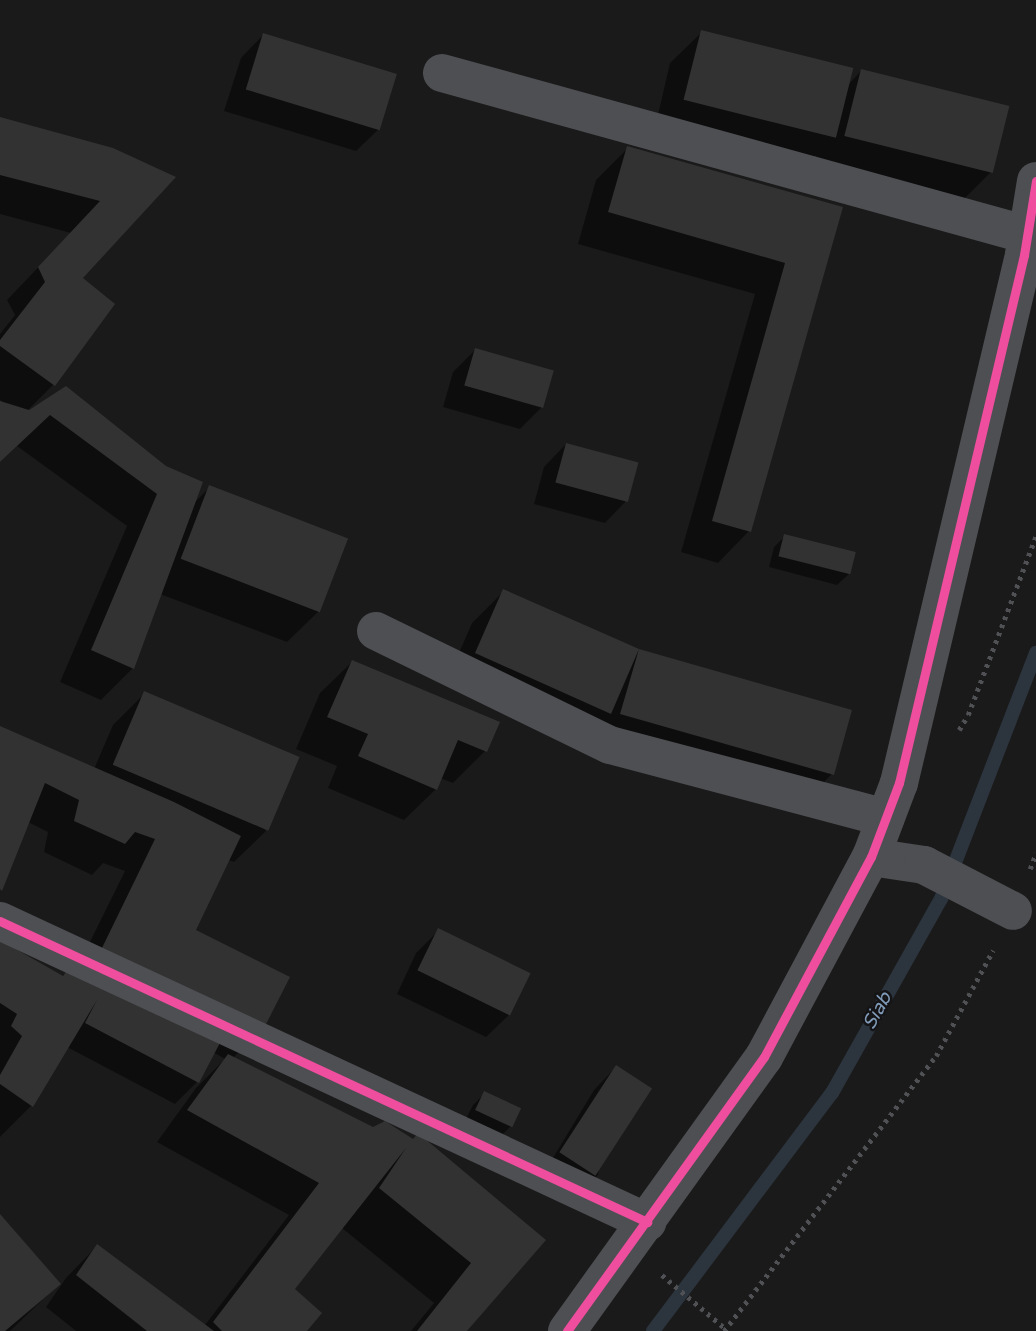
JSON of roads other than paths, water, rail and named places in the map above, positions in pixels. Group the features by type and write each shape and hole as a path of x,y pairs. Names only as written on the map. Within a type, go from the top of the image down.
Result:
{"street":[{"path":"442,73 1028,235"},
{"path":"567,1331 764,1057 871,857 899,783 1027,282 1028,235 1036,181"},
{"path":"376,631 610,745 886,818"},
{"path":"871,857 924,865 997,904"},
{"path":"0,921 647,1222"}],"waterway":[{"name":"Siab","path":"653,1331 832,1093 941,899 1036,653"}]}
